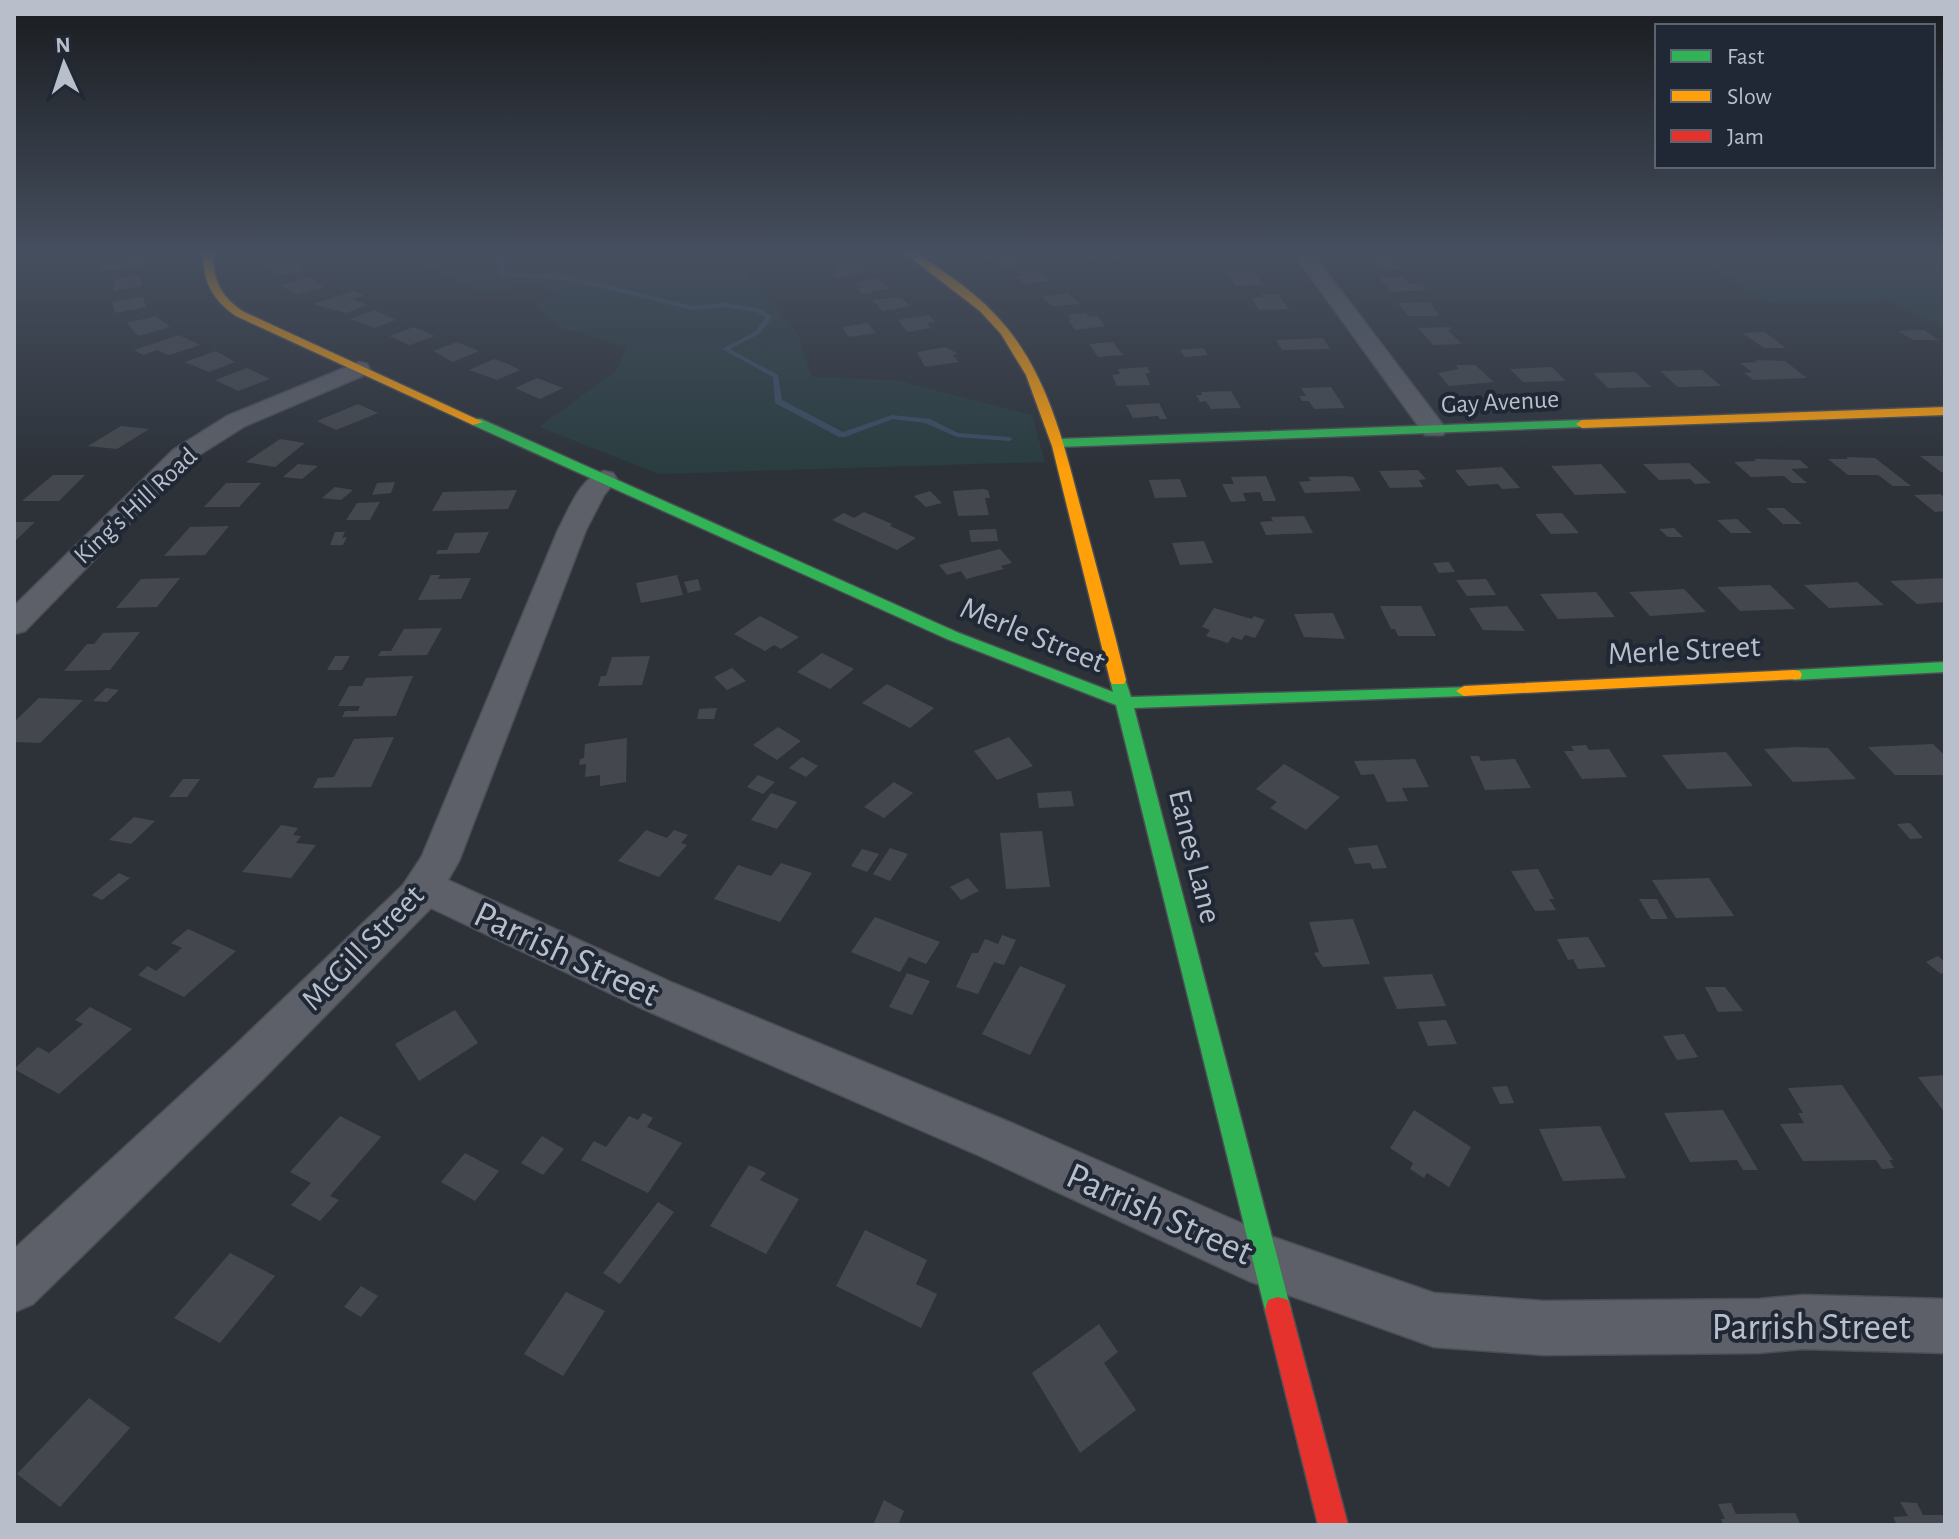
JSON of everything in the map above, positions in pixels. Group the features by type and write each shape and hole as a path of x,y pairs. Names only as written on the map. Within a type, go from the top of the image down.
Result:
{"street":[{"name":"Merle Street","path":"268,326 953,636 1126,703 1500,690 1945,667"},
{"name":"Eanes Lane","path":"1002,326 1028,366 1042,395 1058,443 1333,1525"},
{"path":"1356,326 1434,430"},
{"name":"King's Hill Road","path":"14,624 182,455 236,421 359,369"},
{"name":"Gay Avenue","path":"1058,443 1945,411"},
{"name":"McGill Street","path":"14,1285 247,1064 423,886 439,861 572,530 592,492 604,479"},
{"name":"Parrish Street","path":"423,886 658,996 997,1140 1268,1262 1434,1320 1543,1328 1759,1326 1803,1322 1945,1326"}],"shaded area":[{"path":"791,326 797,333 812,377 896,380 1032,415 1045,462 659,474 539,427 616,371 627,347 559,327"}],"building":[{"path":"129,326 170,327 138,336"},
{"path":"870,326 876,333 849,337 842,327"},
{"path":"902,326 931,328 907,332"},
{"path":"1072,326 1105,326 1075,330"},
{"path":"414,327 435,336 410,345 389,336"},
{"path":"1450,327 1452,330 1448,330 1462,344 1433,345 1418,328"},
{"path":"1924,330 1939,340 1913,340 1898,331"},
{"path":"1765,332 1786,348 1764,348 1742,333"},
{"path":"179,335 200,345 169,355 157,350 143,355 134,350"},
{"path":"1323,338 1330,349 1282,350 1276,340"},
{"path":"457,342 479,351 453,362 433,351"},
{"path":"1113,342 1123,355 1098,357 1089,344"},
{"path":"946,347 958,354 953,355 959,362 925,367 917,352"},
{"path":"1203,348 1208,355 1185,357 1180,350"},
{"path":"216,351 235,362 209,372 185,362"},
{"path":"494,359 520,370 497,380 469,370"},
{"path":"1755,360 1785,361 1807,378 1753,380 1744,373 1752,372 1740,363 1758,362"},
{"path":"1456,365 1475,365 1494,382 1449,386 1438,373 1459,369"},
{"path":"1147,367 1150,373 1145,373 1150,385 1117,386 1112,375 1120,374 1118,369"},
{"path":"1552,367 1566,381 1523,382 1510,369"},
{"path":"247,368 270,379 238,391 215,380"},
{"path":"1702,370 1721,386 1678,387 1660,371"},
{"path":"1635,372 1651,387 1608,388 1593,373"},
{"path":"537,378 563,388 540,399 515,388"},
{"path":"1331,387 1345,408 1314,409 1309,401 1302,401 1299,396 1306,396 1301,388"},
{"path":"1231,391 1241,408 1211,409 1206,401 1200,402 1196,395 1202,395 1201,392"},
{"path":"1159,403 1167,419 1158,416 1133,418 1126,405"},
{"path":"358,404 378,413 336,430 317,421"},
{"path":"121,426 149,429 117,449 88,446"},
{"path":"280,439 305,443 275,467 246,462"},
{"path":"1920,456 1945,456 1945,472 1941,472"},
{"path":"1846,457 1875,458 1911,486 1893,486 1878,475 1848,475 1828,459 1848,459"},
{"path":"1754,459 1800,460 1809,468 1791,469 1807,483 1792,483 1784,476 1751,477 1734,462 1756,461"},
{"path":"1689,463 1711,483 1695,484 1690,479 1659,480 1643,464"},
{"path":"298,464 318,466 302,479 283,477"},
{"path":"1601,464 1627,493 1575,495 1551,466"},
{"path":"1502,467 1520,488 1502,489 1498,484 1468,486 1455,470"},
{"path":"1418,470 1426,479 1419,480 1423,487 1390,488 1379,471"},
{"path":"53,475 85,475 59,501 22,501"},
{"path":"1266,476 1276,501 1263,501 1260,492 1243,493 1246,501 1231,502 1222,484 1234,484 1231,477"},
{"path":"1308,477 1353,477 1361,491 1305,493 1299,482 1311,481"},
{"path":"1180,479 1187,497 1155,498 1149,480"},
{"path":"395,482 391,493 372,495 377,483"},
{"path":"226,483 261,483 239,507 204,507"},
{"path":"335,487 353,490 341,500 322,498"},
{"path":"517,490 508,509 432,511 443,492"},
{"path":"988,490 990,498 985,498 989,515 958,516 953,491"},
{"path":"930,491 942,503 926,507 914,496"},
{"path":"1940,494 1945,498 1945,511 1935,512 1914,495"},
{"path":"380,502 370,520 346,520 357,503"},
{"path":"1766,508 1784,508 1802,524 1783,524"},
{"path":"864,512 916,538 897,550 832,520 844,513 854,518"},
{"path":"1562,513 1579,533 1551,534 1535,514"},
{"path":"1304,516 1313,533 1266,535 1260,522 1273,521 1271,517"},
{"path":"1737,519 1752,533 1731,533 1717,520"},
{"path":"14,522 35,522 14,542"},
{"path":"229,526 205,555 164,556 190,527"},
{"path":"1674,528 1683,537 1668,537 1659,529"},
{"path":"996,529 998,541 971,542 969,530"},
{"path":"335,532 345,532 342,538 347,537 343,545 330,545"},
{"path":"489,532 479,553 436,554 438,550 447,550 455,533"},
{"path":"1204,541 1213,563 1180,565 1172,543"},
{"path":"1000,549 1012,563 1001,566 1004,569 966,579 961,571 947,575 939,565"},
{"path":"1449,562 1455,572 1439,573 1433,563"},
{"path":"431,575 440,575 438,579 471,578 461,599 418,600"},
{"path":"677,575 683,595 641,603 636,583"},
{"path":"180,578 157,607 116,608 141,579"},
{"path":"1945,578 1945,602 1917,604 1890,581"},
{"path":"698,579 701,590 688,593 684,582"},
{"path":"1486,579 1496,595 1467,596 1456,580"},
{"path":"1857,582 1884,605 1829,608 1804,585"},
{"path":"1770,585 1795,609 1740,611 1717,587"},
{"path":"1684,589 1706,612 1650,616 1629,592"},
{"path":"1596,592 1615,617 1558,619 1540,594"},
{"path":"1380,606 1421,606 1436,636 1398,636 1395,629 1391,629"},
{"path":"1507,606 1525,631 1483,630 1469,608"},
{"path":"1214,608 1265,620 1255,638 1245,635 1242,640 1232,637 1228,643 1206,636 1210,630 1202,627"},
{"path":"1333,613 1345,639 1304,637 1294,614"},
{"path":"760,616 799,637 781,649 774,645 765,651 734,634"},
{"path":"442,628 427,655 378,656 381,651 391,651 404,629"},
{"path":"140,632 110,670 64,671 87,644 94,644 103,633"},
{"path":"822,653 854,669 830,689 797,672"},
{"path":"335,656 350,656 342,670 327,670"},
{"path":"650,656 642,685 598,686 601,676 606,676 612,657"},
{"path":"732,668 746,681 727,690 714,677"},
{"path":"413,676 396,716 342,717 345,711 358,711 360,706 338,706 349,686 362,686 366,678"},
{"path":"887,684 934,708 910,728 862,703"},
{"path":"106,688 119,690 107,702 93,701"},
{"path":"39,698 83,700 40,743 14,742 14,722"},
{"path":"717,708 714,719 697,719 699,709"},
{"path":"778,727 801,741 777,760 753,745"},
{"path":"394,737 371,787 313,788 318,778 334,777 354,739"},
{"path":"1009,737 1033,766 997,780 974,751"},
{"path":"627,738 626,782 600,786 600,775 585,777 586,764 579,765 580,759 584,758 585,744"},
{"path":"1933,744 1945,756 1945,775 1895,775 1868,747"},
{"path":"1586,745 1589,750 1609,749 1627,777 1582,779 1564,751 1574,751 1571,746"},
{"path":"1828,748 1856,779 1793,782 1764,749"},
{"path":"1726,752 1753,786 1687,789 1662,755"},
{"path":"1470,756 1479,756 1481,761 1515,759 1531,788 1485,790"},
{"path":"802,757 818,766 806,777 789,768"},
{"path":"1415,759 1429,787 1402,788 1408,801 1387,802 1374,774 1361,775 1354,761"},
{"path":"1284,764 1340,797 1306,830 1270,808 1277,802 1256,789"},
{"path":"758,775 775,782 763,794 747,787"},
{"path":"183,779 200,779 187,797 169,797"},
{"path":"894,782 913,793 884,818 864,807"},
{"path":"1071,791 1074,806 1039,808 1037,793"},
{"path":"771,793 797,802 777,829 751,820"},
{"path":"134,817 155,821 131,844 109,840"},
{"path":"1910,823 1923,838 1910,839 1897,824"},
{"path":"281,825 298,828 293,835 301,836 296,843 316,845 291,878 242,872"},
{"path":"646,830 667,838 674,830 688,835 681,843 687,845 659,877 618,861"},
{"path":"1042,831 1050,887 1006,889 1000,833"},
{"path":"1377,845 1387,868 1373,869 1370,863 1355,864 1348,848"},
{"path":"890,848 908,854 890,881 873,874"},
{"path":"862,849 879,854 867,872 851,866"},
{"path":"781,863 812,873 780,922 714,899 738,865 771,876"},
{"path":"1538,869 1554,899 1549,899 1556,910 1535,911 1511,871"},
{"path":"119,873 130,878 102,900 92,895"},
{"path":"968,878 979,891 961,900 950,887"},
{"path":"1709,878 1734,916 1676,918 1652,880"},
{"path":"1639,899 1657,899 1668,919 1651,919"},
{"path":"875,917 940,942 926,964 909,957 900,972 851,952"},
{"path":"1353,919 1370,964 1323,967 1314,953 1319,952 1309,922"},
{"path":"188,929 236,951 184,997 138,975 148,966 156,971 182,948 171,943"},
{"path":"1002,935 1016,940 1004,965 994,962 978,994 956,987 972,953 978,953 985,939 998,944"},
{"path":"1588,937 1606,967 1578,969 1573,959 1568,960 1557,939"},
{"path":"1938,956 1945,962 1945,972 1941,974 1926,962"},
{"path":"1020,966 1066,985 1030,1055 982,1034"},
{"path":"907,973 930,981 912,1015 889,1007"},
{"path":"1432,974 1446,1006 1397,1009 1383,977"},
{"path":"1705,987 1725,987 1743,1011 1718,1012"},
{"path":"90,1007 132,1029 59,1094 14,1069 38,1047 49,1053 83,1024 75,1020"},
{"path":"455,1010 478,1043 419,1081 395,1044"},
{"path":"1446,1020 1457,1044 1428,1046 1418,1022"},
{"path":"1684,1034 1698,1057 1677,1060 1663,1036"},
{"path":"1945,1075 1945,1113 1918,1077"},
{"path":"1842,1085 1893,1160 1889,1160 1894,1168 1882,1169 1876,1160 1803,1161 1780,1124 1804,1123 1798,1113 1803,1113 1788,1088"},
{"path":"1507,1086 1514,1103 1500,1104 1492,1087"},
{"path":"1414,1110 1471,1147 1449,1187 1427,1173 1424,1178 1410,1169 1413,1163 1390,1148"},
{"path":"1723,1110 1758,1170 1743,1170 1737,1160 1690,1162 1664,1113"},
{"path":"643,1113 653,1118 647,1127 682,1143 648,1193 581,1160 594,1141 606,1147 629,1116 638,1120"},
{"path":"340,1116 381,1137 330,1196 339,1200 320,1221 291,1205 311,1183 290,1172"},
{"path":"1600,1126 1626,1178 1563,1181 1539,1129"},
{"path":"542,1136 564,1149 543,1175 521,1163"},
{"path":"465,1153 499,1171 475,1201 441,1182"},
{"path":"749,1165 766,1173 760,1180 799,1199 766,1254 710,1226"},
{"path":"658,1202 674,1212 620,1284 603,1273"},
{"path":"865,1230 927,1260 916,1284 937,1294 921,1328 836,1286"},
{"path":"230,1253 275,1276 220,1343 174,1318"},
{"path":"361,1286 378,1296 361,1317 344,1307"},
{"path":"566,1292 605,1311 563,1376 524,1354"},
{"path":"1099,1324 1118,1352 1104,1363 1136,1410 1080,1453 1032,1373"},
{"path":"89,1398 130,1428 60,1507 17,1474"},
{"path":"884,1500 904,1511 898,1525 873,1525"},
{"path":"1900,1502 1917,1503 1923,1515 1945,1515 1945,1525 1897,1525 1893,1517 1908,1516"},
{"path":"1731,1503 1736,1514 1795,1513 1801,1525 1723,1525 1721,1519 1725,1519 1718,1504"}],"waterway":[{"path":"763,326 757,333 725,349 776,376 778,401 842,435 892,417 927,421 957,435 1009,439"}],"traffic: fast":[{"path":"477,422 953,636 1126,703 1464,691"},
{"path":"1058,443 1582,424"},
{"path":"1794,675 1945,667"},
{"path":"1118,680 1278,1310"}],"traffic: slow":[{"path":"266,326 477,422"},
{"path":"999,326 1019,353 1042,398 1058,446 1118,680"},
{"path":"1582,424 1945,411"},
{"path":"1464,691 1794,675"}],"traffic: jam":[{"path":"1278,1310 1333,1525"}]}
